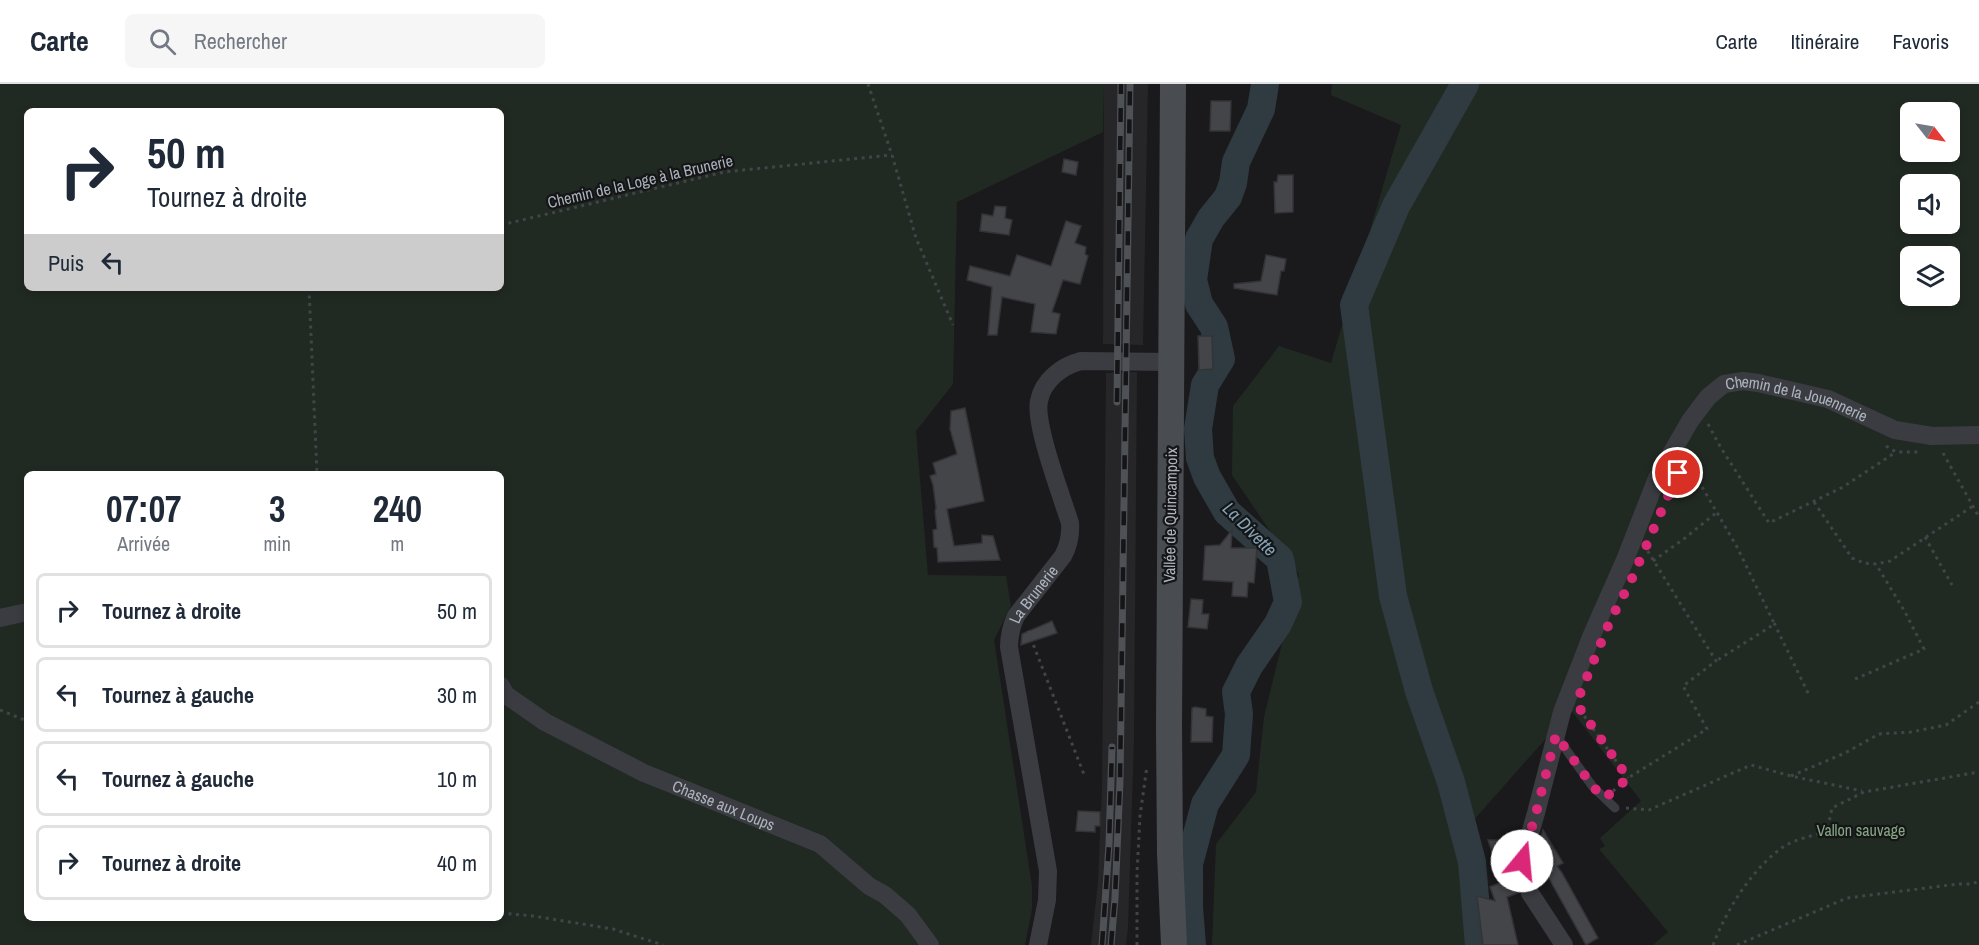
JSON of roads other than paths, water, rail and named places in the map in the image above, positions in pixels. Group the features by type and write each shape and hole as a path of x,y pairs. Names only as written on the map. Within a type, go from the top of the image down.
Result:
{"main road":[{"name":"Vallée de Quincampoix","path":"1173,84 1169,574 1170,853 1174,945"}],"street":[{"name":"La Brunerie","path":"1038,945 1047,900 1048,871 1009,647 1012,624 1025,603 1063,556 1069,546 1071,536 1070,523 1038,417 1038,402 1048,382 1057,372 1081,361 1172,362"},
{"name":"Chemin de la Jouennerie","path":"1564,945 1530,893 1522,871 1522,861 1556,735 1570,709 1591,637 1625,560 1657,478 1708,397 1724,384 1743,381 1758,383 1828,399 1895,430 1932,436 1979,435"},
{"path":"0,618 24,613"},
{"name":"Chasse aux Loups","path":"504,691 545,722 644,773 820,844 869,886 885,895 908,915 930,945"}],"lane":[{"path":"1556,735 1593,787 1615,808"}],"waterway":[{"name":"La Divette","path":"1192,945 1189,864 1205,804 1236,755 1239,714 1236,692 1249,666 1278,624 1288,602 1280,559 1227,512 1207,477 1200,458 1198,429 1205,385 1221,359 1214,327 1199,304 1193,280 1199,239 1211,218 1228,197 1236,162 1261,109 1265,84"},
{"name":"La Divette","path":"1465,84 1396,206 1354,305 1393,596 1419,691 1451,782 1472,862 1479,945"}],"railway":[{"path":"1117,402 1121,84"},
{"path":"1111,945 1120,781 1130,84"},
{"path":"1102,945 1109,845 1112,747"}],"park label":[{"name":"Vallon sauvage","path":"1861,830"}]}
